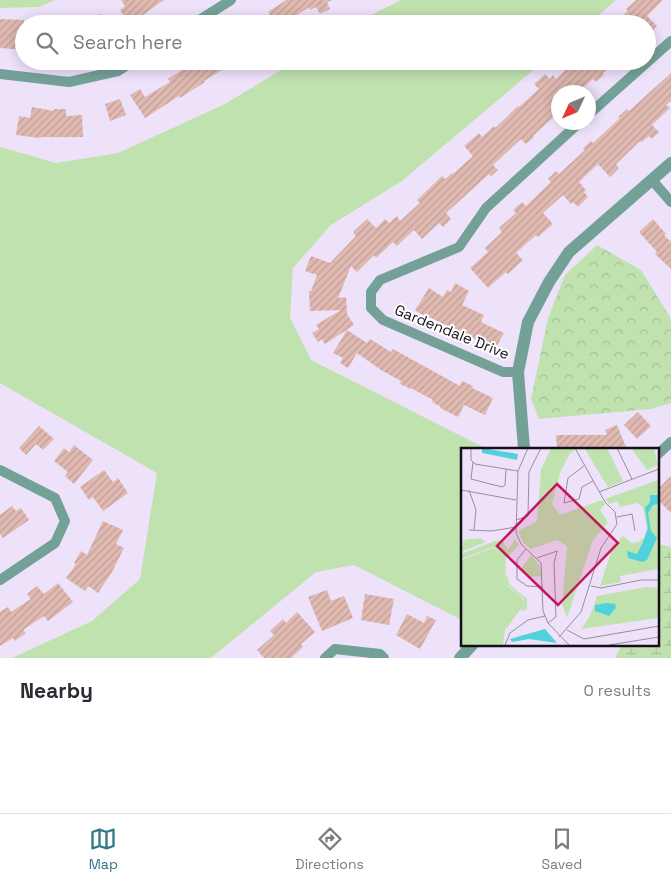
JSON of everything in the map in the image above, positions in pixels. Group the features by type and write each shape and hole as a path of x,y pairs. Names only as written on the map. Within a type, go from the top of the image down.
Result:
{"street":[{"path":"207,15 231,0"},
{"path":"656,54 671,41"},
{"path":"0,74 69,82 120,70"},
{"path":"596,108 638,70"},
{"name":"Gardendale Drive","path":"518,372 503,372 383,320 371,308 371,292 380,280 459,247 486,208 571,130"},
{"path":"524,448 518,372 528,322 549,282 569,252 671,163"},
{"path":"652,180 671,202"},
{"path":"658,454 671,442"},
{"path":"0,470 55,498 65,521 55,542 0,580"},
{"path":"460,658 471,646"},
{"path":"325,658 335,649 380,654 384,658"}],"green space":[{"path":"0,0 55,0 39,7 0,8"},
{"path":"401,0 616,0 598,15 372,15"},
{"path":"281,70 533,70 402,181 331,225 293,268 290,318 311,360 485,448 461,448 461,619 354,565 316,572 211,658 12,658 92,621 140,579 157,473 0,383 0,147 56,163 118,153 225,104"},
{"path":"597,245 641,270 670,317 671,403 651,409 539,419 531,399 548,318 565,275"},
{"path":"658,544 671,547 671,658 615,658 621,646 658,646"}],"building":[{"path":"121,0 164,0 143,15 123,15 120,10 125,6"},
{"path":"286,0 332,0 327,2 330,9 320,14 316,7 310,10 309,7 297,15 270,15 268,12"},
{"path":"636,0 663,0 648,15 623,15 628,11 626,9"},
{"path":"0,19 15,20 15,49 0,48"},
{"path":"182,70 222,70 180,98 179,96 145,118 130,95 140,89 145,97 170,82 168,79"},
{"path":"566,70 606,70 603,73 604,75 596,82 593,79 586,85 551,85 551,119 526,144 521,139 493,165 498,170 491,176 489,174 446,213 451,219 443,227 439,223 422,239 414,230 397,246 393,242 376,258 374,255 357,272 351,266 338,298 346,297 347,314 354,325 325,344 322,339 318,342 312,333 319,329 316,325 341,310 310,311 309,291 311,291 317,275 305,271 311,256 330,263 356,236 353,232 367,219 376,228 385,219 389,223 397,216 400,221 420,203 417,200 442,176 445,179 453,174 473,156 464,146 479,133 482,137 494,126 495,128 519,107 539,89 534,84 545,74 550,79 553,75 556,79"},
{"path":"671,73 671,101 666,105 670,108 652,125 659,132 652,139 649,136 642,142 640,141 616,164 619,168 610,177 598,164 579,182 586,190 584,192 588,197 578,207 573,202 571,204 563,195 543,213 553,224 538,237 536,235 516,253 523,260 508,274 506,272 488,288 470,268 488,252 485,248 502,232 499,228 516,213 513,210 522,202 526,206 551,182 548,179 556,171 559,174 585,150 583,148 591,141 593,143 620,118 618,117 627,109 629,111"},
{"path":"120,99 126,115 110,121 105,104"},
{"path":"32,107 54,111 54,109 66,109 66,116 82,115 83,137 40,138 16,135 19,116 30,118"},
{"path":"653,219 671,242 671,269 655,254 657,252 639,232"},
{"path":"455,283 469,291 462,305 484,315 481,322 504,333 494,351 476,342 477,340 426,317 415,310 429,288 443,297 447,290 451,292"},
{"path":"347,330 367,343 370,339 391,352 393,349 460,386 462,381 493,398 485,415 464,405 458,417 440,408 432,402 433,400 400,384 401,381 357,353 348,368 340,363 343,358 333,353"},
{"path":"638,412 651,426 637,439 624,425"},
{"path":"617,425 626,447 557,448 556,435 607,435 605,430"},
{"path":"39,426 54,439 43,450 36,444 26,455 19,448"},
{"path":"74,445 93,460 74,484 65,476 68,472 54,461 64,448 69,452"},
{"path":"104,470 113,482 118,478 128,493 103,511 93,497 89,500 80,487"},
{"path":"671,476 671,513 658,500 658,496 661,493 658,489"},
{"path":"12,506 16,511 21,508 29,520 3,538 0,534 0,515"},
{"path":"103,521 123,530 116,544 124,548 112,572 98,593 88,586 85,591 66,578 76,564 74,563 81,551 87,555"},
{"path":"58,583 73,602 48,621 44,616 23,630 26,633 15,641 13,638 0,646 0,612 8,607 11,612 31,599 27,594 37,586 44,594"},
{"path":"327,590 331,601 344,596 353,618 322,631 308,597"},
{"path":"365,594 394,599 389,625 361,620"},
{"path":"297,612 315,632 301,644 303,647 291,658 264,658 257,650 274,635 270,631 283,619 286,623"},
{"path":"407,614 424,623 427,616 436,620 420,649 396,635"}]}
